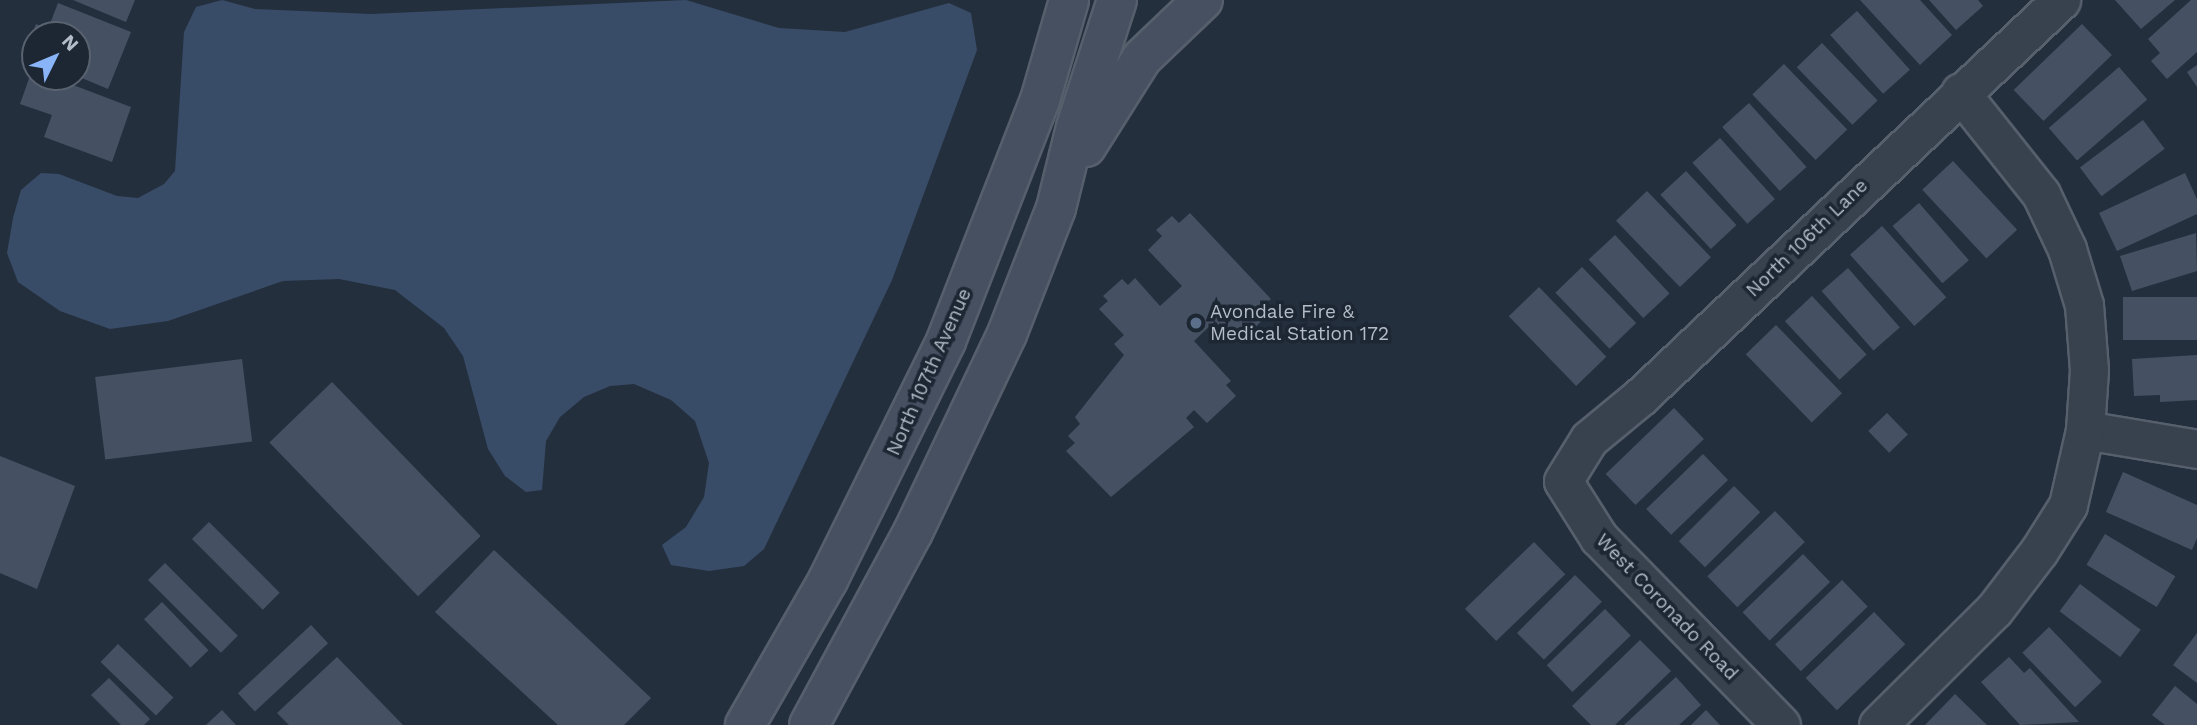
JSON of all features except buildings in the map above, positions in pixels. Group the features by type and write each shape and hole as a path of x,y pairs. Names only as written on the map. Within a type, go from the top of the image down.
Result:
{"main road":[{"name":"North 107th Avenue","path":"745,725 828,580 955,319 1035,112 1069,0"},
{"path":"1056,208 1076,127 1117,0"},
{"path":"809,725 913,532 1004,340 1056,208 1084,150 1135,68 1203,0"},
{"path":"955,319 1004,340"}],"street":[{"name":"North 106th Lane","path":"1563,481 1589,439 1640,397 1960,92 2061,0"},
{"path":"1878,725 1994,610 2039,551 2068,505 2085,430 2089,370 2084,305 2067,249 2041,194 1960,92"},
{"path":"2085,430 2197,449"},
{"name":"West Coronado Road","path":"1563,481 1599,538 1781,725"}],"water":[{"path":"222,0 255,9 371,14 686,0 779,28 845,32 949,3 971,13 977,50 892,280 764,549 744,566 709,571 671,565 662,545 686,527 704,497 709,463 695,421 671,400 634,384 610,386 584,397 560,417 546,441 542,490 526,492 505,476 488,449 463,356 444,328 395,290 339,279 283,281 168,321 110,329 60,311 18,282 7,253 13,218 21,190 41,173 59,174 117,196 138,198 164,184 175,171 184,32 196,7"}],"place":[{"name":"Avondale Fire & Medical Station 172","path":"1196,323"}]}
